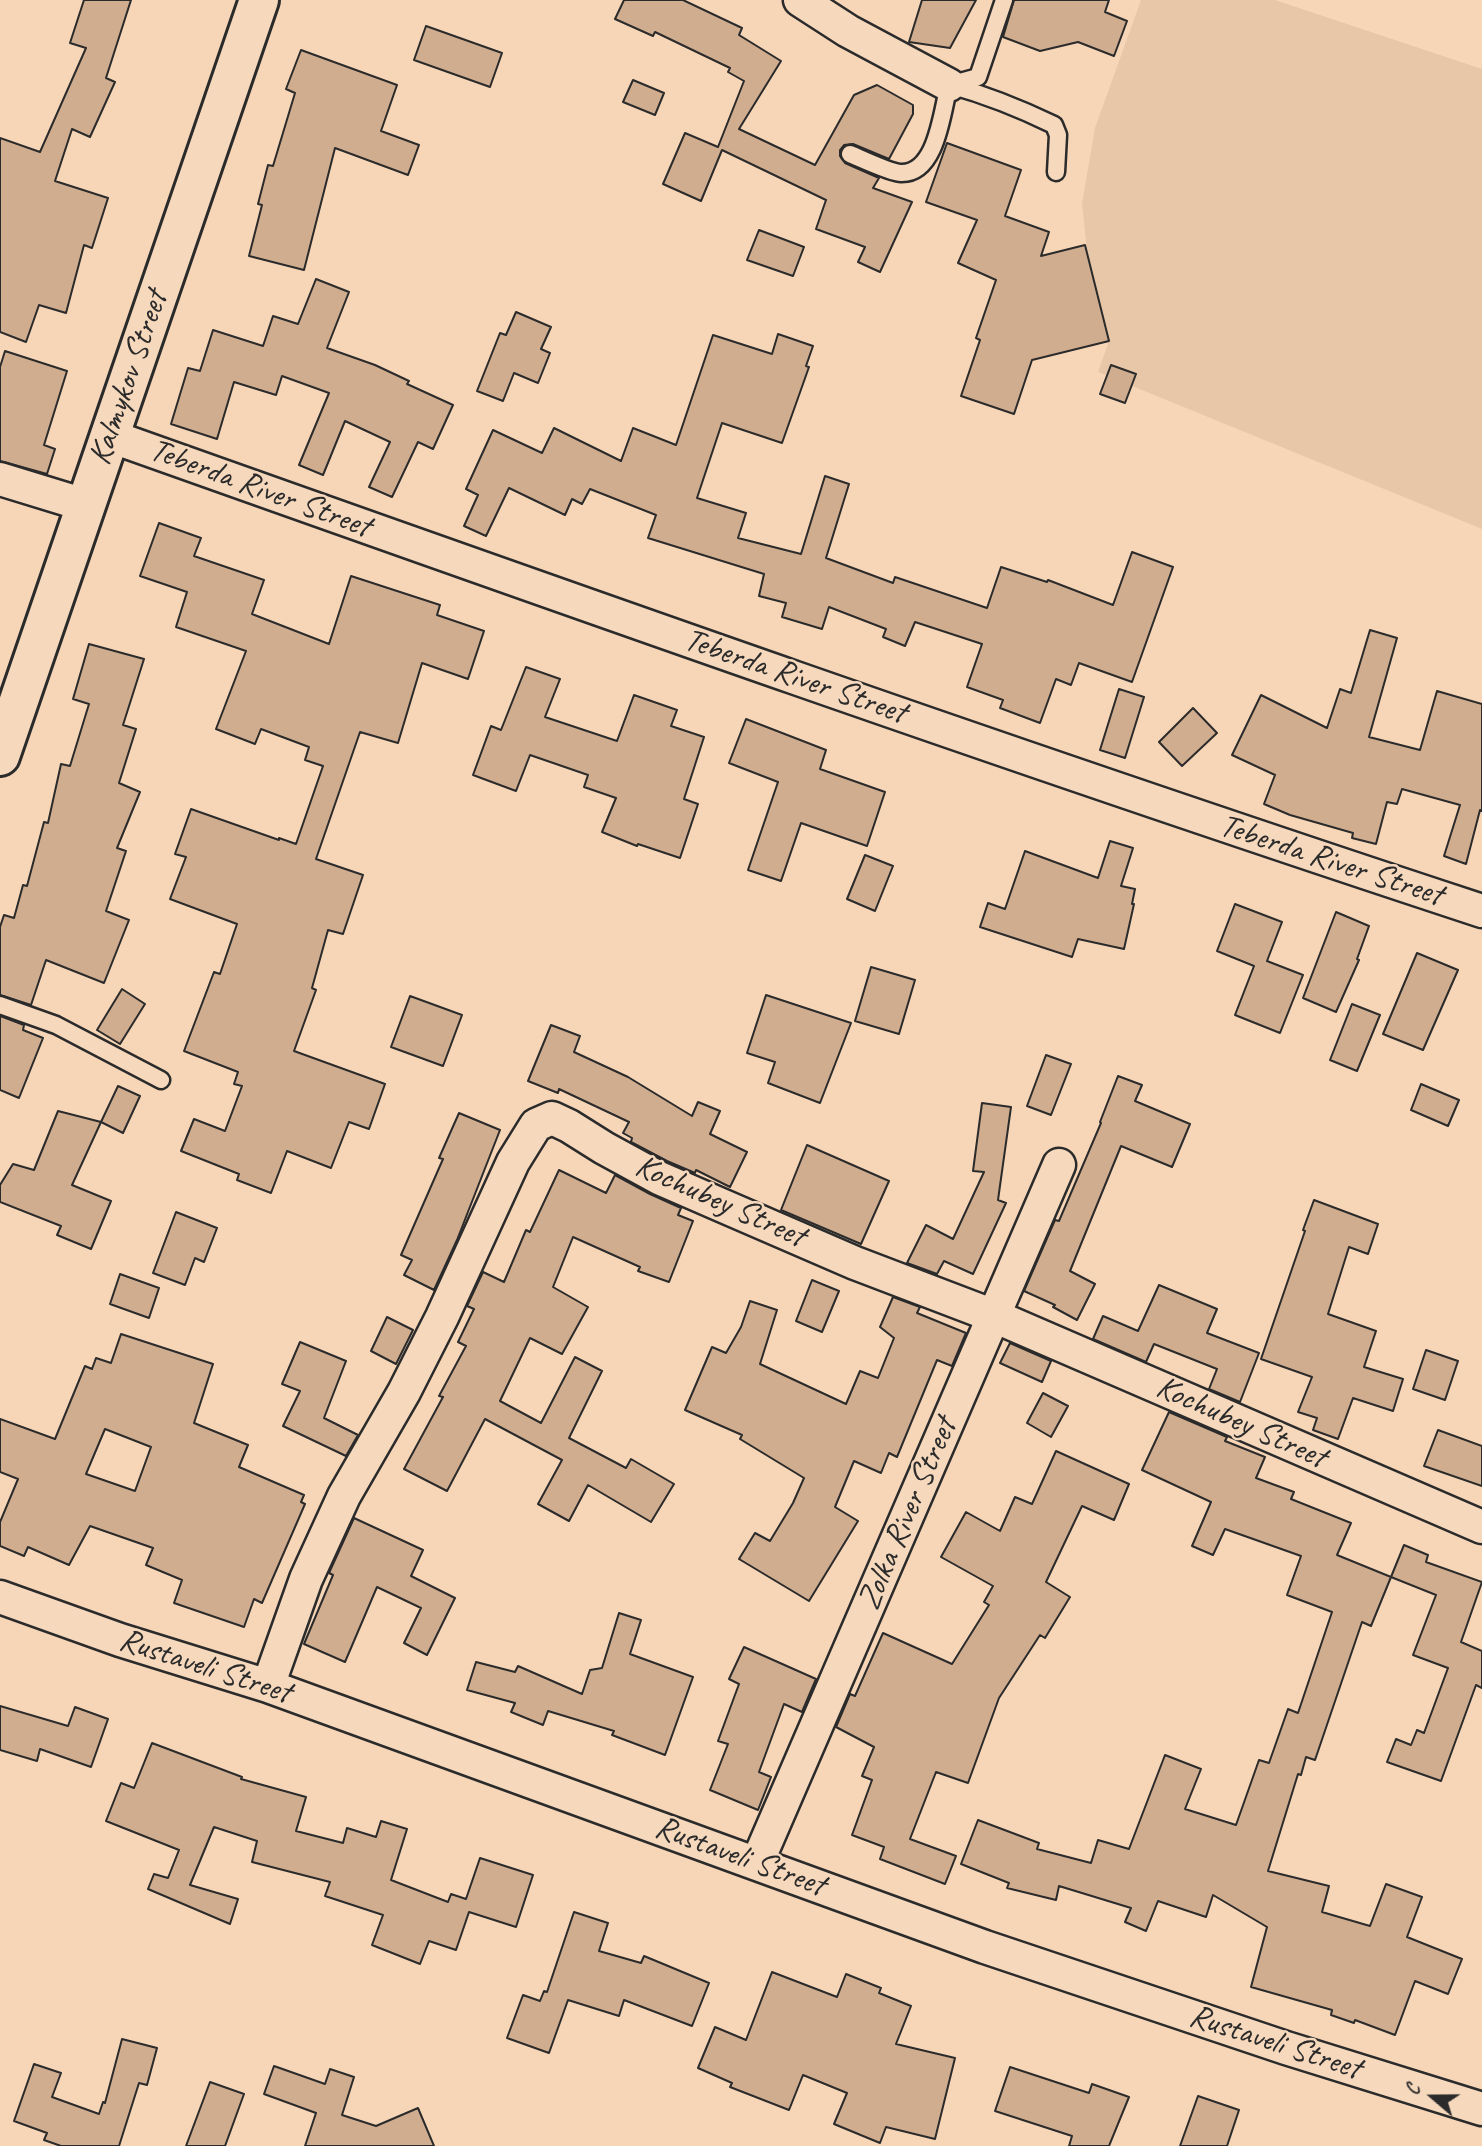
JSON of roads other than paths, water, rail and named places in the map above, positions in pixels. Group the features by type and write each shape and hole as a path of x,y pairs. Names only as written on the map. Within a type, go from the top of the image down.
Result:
{"street":[{"name":"Kalmykov Street","path":"0,756 259,0"},
{"path":"800,0 848,31 949,85"},
{"name":"Teberda River Street","path":"110,436 627,620 1482,911"},
{"path":"0,479 85,505"},
{"name":"Kochubey Street","path":"268,1686 306,1579 344,1496 404,1392 442,1317 513,1162 536,1125 552,1118 671,1183 855,1263 994,1316 1482,1527"},
{"name":"Zolka River Street","path":"757,1863 1059,1165"},
{"name":"Rustaveli Street","path":"0,1597 120,1640 268,1686 985,1947 1286,2048 1482,2109"}],"lane":[{"path":"949,85 978,78 1004,0"},
{"path":"850,155 901,173 919,169 931,155 949,85"},
{"path":"949,85 985,96 1054,125 1058,135 1056,172"},
{"path":"0,1005 55,1025 161,1080"}]}
